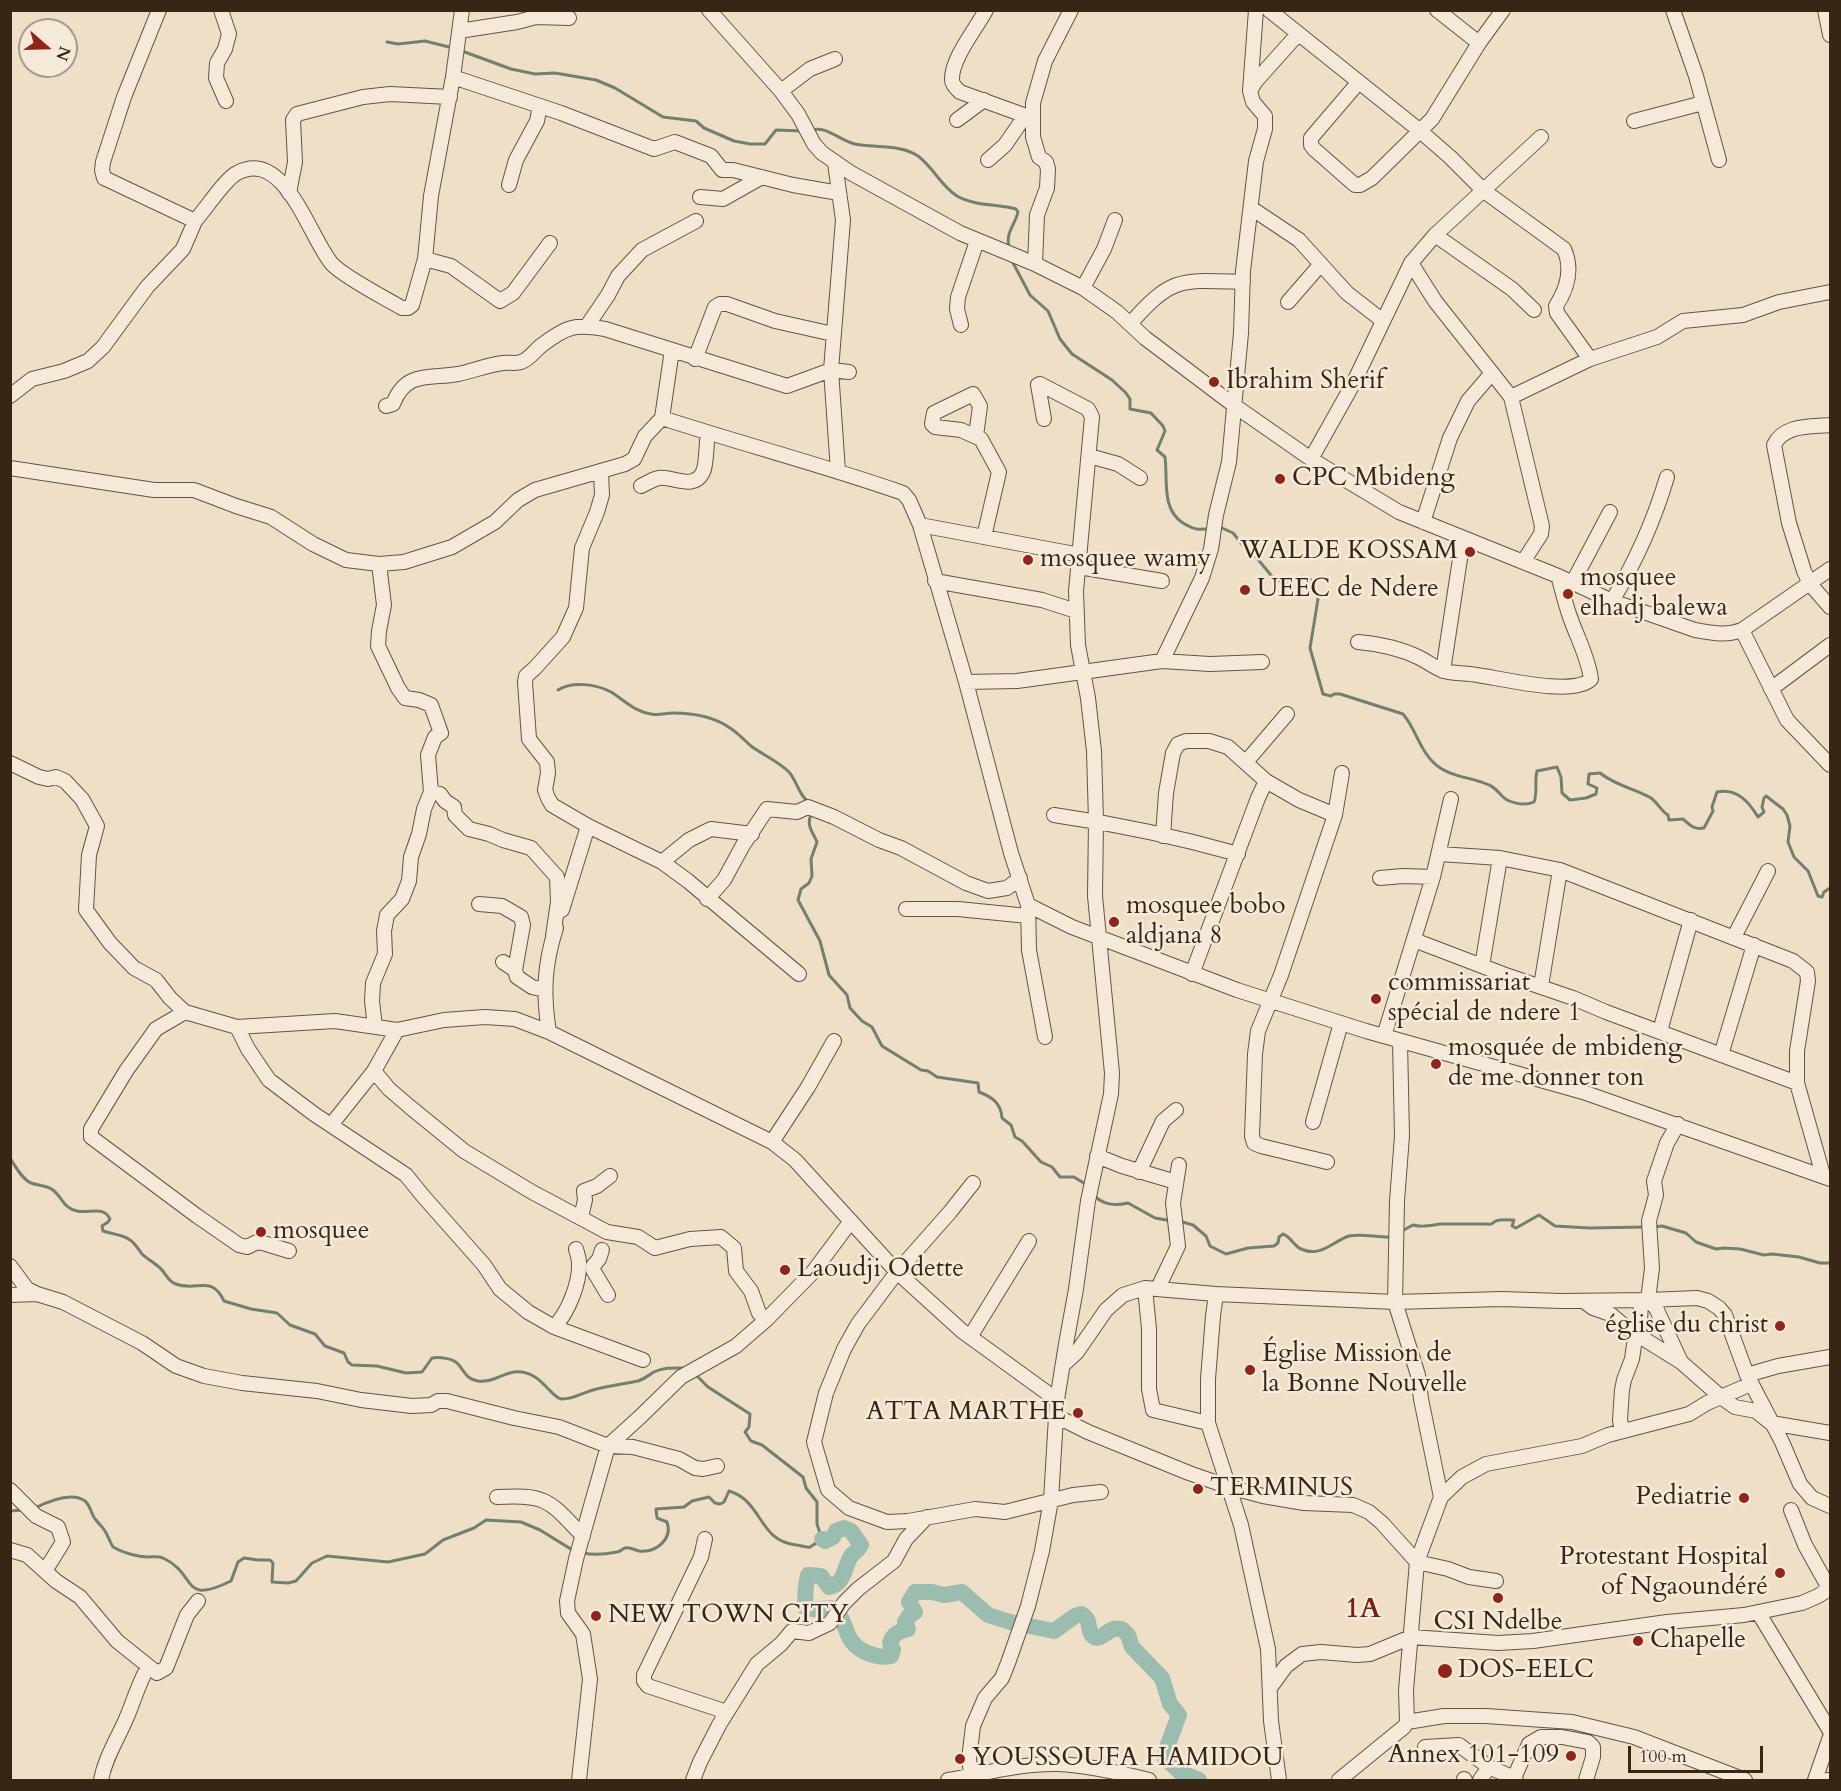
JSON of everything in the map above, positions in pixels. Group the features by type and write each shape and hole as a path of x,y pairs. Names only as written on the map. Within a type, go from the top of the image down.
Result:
{"street":[{"path":"159,10 124,97 102,170 104,178 195,221"},
{"path":"221,10 229,34 225,49 217,63 216,78 226,101"},
{"path":"10,396 32,379 64,371 88,361 103,347 147,288 183,249 195,221 236,173 250,168 263,171 281,180 303,213 319,247 334,266 402,308 412,305 425,259 431,196 450,97 462,10"},
{"path":"709,10 781,91 805,127 813,144 835,163 933,219 1083,288 1235,406 1311,459 1399,512 1523,561 1612,601 1701,632 1732,634 1742,630 1830,569"},
{"path":"986,10 960,52 952,80 954,87 960,92 1028,117"},
{"path":"988,160 1005,145 1028,117 1045,61 1071,10"},
{"path":"1162,662 1202,578 1211,549 1216,515 1229,462 1241,333 1243,282 1256,161 1265,129 1265,116 1253,102 1250,91 1256,10"},
{"path":"1269,10 1419,130 1484,191 1563,249 1567,257 1568,274 1566,291 1556,306 1557,313 1590,359"},
{"path":"1437,10 1479,43"},
{"path":"1358,83 1311,138 1311,142 1314,149 1355,184 1360,185 1372,178 1432,119 1479,43 1503,10"},
{"path":"1673,10 1696,76 1719,160"},
{"path":"1824,10 1830,34"},
{"path":"458,35 536,17 569,18"},
{"path":"1250,91 1256,81 1298,34"},
{"path":"781,91 810,69 835,59"},
{"path":"453,77 540,106 654,149 675,142 711,156 722,170 733,170 839,193"},
{"path":"289,193 295,162 293,120 297,114 390,94 450,97"},
{"path":"957,120 984,100"},
{"path":"1634,121 1703,103"},
{"path":"508,185 516,160 537,121 540,106"},
{"path":"1028,117 1039,157 1046,162 1048,169 1047,188 1036,215 1035,264"},
{"path":"1311,459 1353,384 1411,263 1435,235 1541,137"},
{"path":"835,163 843,220 831,370 838,471"},
{"path":"700,197 723,199 762,177"},
{"path":"1251,208 1299,240 1347,294 1383,321"},
{"path":"1083,288 1104,249 1115,220"},
{"path":"587,326 618,276 642,250 696,221"},
{"path":"1435,235 1512,289 1534,310"},
{"path":"961,325 957,309 958,297 977,241"},
{"path":"425,259 451,266 500,301 513,293 550,243"},
{"path":"1411,263 1435,301 1511,397 1542,526 1541,534 1523,561"},
{"path":"1288,302 1321,264"},
{"path":"1130,324 1149,303 1172,286 1184,282 1201,281 1243,282"},
{"path":"1511,397 1590,359 1657,337 1683,321 1743,315 1779,302 1830,292"},
{"path":"695,359 715,307 720,304 727,304 775,321 833,334"},
{"path":"386,406 393,404 397,394 406,383 428,375 453,375 481,366 519,363 566,329 577,326 605,330 787,386 831,370 849,372"},
{"path":"10,468 154,490 194,490 271,517 313,544 346,560 379,564 404,562 452,547 495,522 518,500 535,490 625,464 634,459 645,436 662,418 672,350"},
{"path":"1423,522 1450,438 1468,401 1492,373"},
{"path":"972,1778 969,1759 973,1726 985,1698 1002,1678 1028,1606 1042,1551 1051,1500 1057,1400 1088,1201 1112,1095 1109,1038 1095,896 1094,751 1076,610 1092,417 1088,410 1040,384 1038,386 1044,419"},
{"path":"662,418 838,471 903,493 909,500 920,525 1020,878 1028,910 1029,950 1045,1037"},
{"path":"1830,425 1797,428 1778,438 1774,445 1789,523 1803,571 1810,584 1830,607"},
{"path":"641,486 660,478 691,481 697,478 703,472 708,433"},
{"path":"976,436 981,439 999,472 984,537"},
{"path":"1089,456 1118,464 1140,478"},
{"path":"602,471 602,495 582,548 579,590 572,621 563,637 526,676 525,682 529,739 547,762 545,790 548,798 552,805 588,826 662,862 799,974"},
{"path":"1612,601 1630,572 1646,539 1667,477"},
{"path":"1573,582 1610,512"},
{"path":"920,525 984,537 1162,581"},
{"path":"1443,671 1463,538"},
{"path":"375,1027 372,1001 373,983 385,954 384,931 387,915 402,899 409,881 411,857 419,834 423,809 431,792 428,754 435,737 441,733 431,705 405,698 378,646 384,605 379,564"},
{"path":"1358,642 1402,649 1443,671 1531,685 1575,686 1588,682 1590,675 1585,657 1569,615 1558,576"},
{"path":"935,581 1042,600 1076,610"},
{"path":"1742,630 1787,720 1830,765"},
{"path":"1771,689 1830,645"},
{"path":"966,682 1017,681 1162,662 1210,664 1262,662"},
{"path":"1245,762 1287,714"},
{"path":"1163,836 1173,753 1178,744 1186,741 1209,741 1228,747 1266,782 1299,800 1335,815"},
{"path":"10,763 39,777 48,779 57,777 65,781 82,800 97,826 90,855 86,910 110,943 134,968 156,980 185,1012 237,1027 335,1021 397,1030 444,1020 485,1017 515,1019 549,1032 772,1142 795,1160 897,1272 935,1308 970,1337 1057,1400"},
{"path":"1327,1162 1254,1143 1252,1136 1254,1054 1258,1031 1272,1001 1335,815 1342,773"},
{"path":"1192,974 1266,782"},
{"path":"431,792 440,794 454,807 455,815 469,830 531,848 551,869 558,882 558,902 553,936"},
{"path":"1384,1036 1433,877 1451,799"},
{"path":"707,899 724,880 743,844 767,809 796,812 808,807 901,848 931,866 988,891 1007,888 1020,878"},
{"path":"1054,815 1096,821 1238,854"},
{"path":"549,1032 545,990 547,956 588,826"},
{"path":"662,862 689,840 711,829 752,834"},
{"path":"1439,854 1500,858 1560,870 1793,961 1806,972 1808,981 1797,1051 1797,1083 1827,1177"},
{"path":"1482,966 1500,858"},
{"path":"1540,986 1560,870"},
{"path":"1734,937 1768,872"},
{"path":"1380,878 1433,877"},
{"path":"479,904 502,906 521,917 523,924 515,970 517,976 532,987 545,990"},
{"path":"906,909 1028,910 1192,974 1272,1001 1400,1041 1554,1083 1827,1177"},
{"path":"1660,1031 1691,920"},
{"path":"1414,940 1797,1083"},
{"path":"1721,1055 1754,945"},
{"path":"503,962 515,970"},
{"path":"185,1012 156,1029 123,1076 91,1129 91,1137 196,1216 239,1245 246,1247 257,1242 289,1251"},
{"path":"1313,1122 1341,1023"},
{"path":"237,1027 248,1049 269,1080 406,1175 484,1264 500,1289 528,1312 554,1327 643,1360"},
{"path":"331,1125 375,1071 397,1030"},
{"path":"772,1142 808,1087 834,1041"},
{"path":"1400,1041 1402,1136 1397,1201 1395,1302 1418,1376 1420,1399 1441,1497"},
{"path":"375,1071 403,1101 464,1151 532,1192 608,1232 638,1237 655,1248 690,1239 721,1237 734,1248 736,1271 751,1291 759,1313 766,1320"},
{"path":"1139,1172 1163,1121 1176,1110"},
{"path":"1622,1431 1620,1420 1624,1380 1638,1335 1652,1268 1649,1226 1656,1195 1654,1181 1667,1143 1678,1124"},
{"path":"1097,1156 1139,1172 1176,1182"},
{"path":"1179,1164 1173,1203 1178,1246 1152,1288 1149,1389 1153,1410 1208,1423"},
{"path":"581,1217 585,1200 584,1191 597,1186 610,1176"},
{"path":"973,1183 897,1272 858,1324 844,1349 826,1393 814,1442 828,1490 849,1508 887,1522 908,1521 975,1509 1005,1512 1051,1500 1101,1492"},
{"path":"579,1780 590,1679 583,1634 568,1613 567,1601 576,1559 608,1446 681,1377 736,1346 766,1320 813,1272 851,1221"},
{"path":"608,1232 599,1259 593,1266 593,1270 608,1295"},
{"path":"970,1337 1029,1242"},
{"path":"554,1327 560,1321 573,1293 579,1269 576,1249"},
{"path":"579,1269 593,1261 602,1250"},
{"path":"10,1266 27,1289 63,1302 142,1343 176,1366 204,1376 412,1406 447,1401 559,1427 608,1446 633,1447 679,1459 695,1468 704,1469 717,1466"},
{"path":"1064,1364 1077,1352 1106,1311 1123,1295 1152,1288 1216,1294 1395,1302 1697,1298 1708,1301 1725,1315 1749,1379 1782,1442 1800,1484 1812,1498 1830,1506"},
{"path":"10,1295 37,1294"},
{"path":"1216,1294 1209,1369 1208,1423 1226,1486 1241,1525 1268,1649 1271,1720 1279,1780"},
{"path":"1645,1300 1656,1308 1681,1362"},
{"path":"1583,1301 1593,1308 1610,1314 1681,1362 1735,1407 1756,1411 1771,1423 1830,1433"},
{"path":"1338,1780 1404,1727 1407,1722 1406,1690 1417,1562 1441,1497 1462,1476 1486,1464 1582,1446 1622,1431 1689,1414 1749,1379 1778,1366 1830,1357"},
{"path":"1056,1416 1088,1432 1226,1486 1263,1496 1304,1503 1353,1505 1369,1512 1382,1523 1417,1562 1448,1569 1469,1577 1496,1581"},
{"path":"10,1490 36,1516 58,1527 63,1542 45,1571"},
{"path":"498,1497 534,1497 549,1503 582,1538"},
{"path":"1270,1688 1286,1666 1302,1654 1321,1652 1370,1654 1411,1637 1498,1643 1525,1642 1667,1622 1744,1615 1802,1603 1830,1589 1805,1545 1791,1510"},
{"path":"693,1780 727,1712 757,1664 781,1644 792,1631 809,1633 830,1623 844,1603 894,1561 906,1539 927,1516"},
{"path":"705,1539 702,1557 644,1675 644,1681 648,1686 727,1712"},
{"path":"10,1550 27,1555 80,1597 117,1641 157,1673 166,1668 187,1615 198,1601"},
{"path":"1758,1612 1830,1731"},
{"path":"101,1780 110,1751 125,1721 139,1682 148,1667"},
{"path":"1407,1722 1444,1716 1486,1716 1572,1722 1634,1737 1745,1780"},
{"path":"1425,1747 1459,1745 1489,1767 1515,1780 1529,1744 1541,1737 1562,1737 1588,1742 1593,1747 1593,1757 1586,1780"},
{"path":"1815,1780 1830,1737"},
{"path":"948,1780 972,1778 1013,1768 1058,1764 1122,1773 1149,1780"},
{"path":"1480,1780 1489,1767"}],"waterway":[{"path":"387,42 398,44 425,41 453,48"},
{"path":"462,51 511,69 535,74 555,73 596,80 615,88 663,117 696,121 704,128 734,141 765,144 776,130 803,131"},
{"path":"812,130 823,130 855,144 911,152 923,160 946,187 957,196 971,202 1016,209 1017,217 1009,233 1009,247"},
{"path":"1011,259 1030,295 1048,311 1060,339 1072,354 1112,380 1126,393 1130,399 1130,409 1151,413 1163,426 1165,431 1157,450 1165,457 1168,502 1171,510 1176,517 1190,527 1210,528"},
{"path":"1220,527 1233,533 1274,579 1283,582 1302,577 1311,580 1318,599 1310,648 1323,694 1331,696 1340,694 1403,714 1428,757 1445,771 1482,782 1494,788 1507,800 1524,804 1534,802 1537,771 1557,767 1561,777 1562,793 1570,800 1596,794 1597,788 1588,784 1589,774 1600,773 1612,781 1651,798 1668,815 1669,820 1683,819 1697,828 1704,828 1713,811 1712,807 1717,792 1731,792 1742,797 1758,817 1764,812 1762,807 1766,796 1787,815 1790,826 1788,842 1794,857 1808,871 1818,896 1822,897 1824,892 1830,888"},
{"path":"558,690 570,685 591,685 611,692 645,713 703,716 724,724 751,746 785,768 809,802"},
{"path":"812,813 809,825 817,842 811,859 812,876 809,883 801,889 798,900 820,941 829,975 847,995 850,1008 862,1021 872,1027 882,1046 921,1070 928,1071 937,1077 978,1083 979,1092 995,1101 1000,1108 1002,1118 1011,1125 1015,1137 1022,1141 1041,1162 1052,1167 1060,1177 1074,1177 1087,1185"},
{"path":"10,1158 25,1179 53,1190 72,1210 104,1212 110,1219 102,1226 103,1231 124,1236 132,1241 142,1254 160,1268 173,1283 184,1286 209,1286 214,1288 224,1301 251,1309 277,1313 290,1325 315,1334 325,1346 344,1353 352,1365 377,1366 406,1373 422,1372 432,1358 446,1358 456,1362 468,1377 478,1381 492,1380 512,1372 526,1373 538,1379 562,1399 638,1381 662,1369 686,1368"},
{"path":"1094,1195 1105,1203 1128,1203 1155,1218 1172,1221"},
{"path":"1400,1232 1413,1225 1491,1224 1503,1220 1514,1220 1512,1226 1516,1228 1539,1215 1555,1226 1645,1227"},
{"path":"1179,1221 1193,1225 1206,1236 1210,1246 1226,1254 1248,1248 1274,1246 1283,1234 1296,1246 1308,1251 1321,1250 1349,1236 1392,1237"},
{"path":"1654,1227 1662,1226 1686,1233 1696,1242 1716,1249 1740,1249 1764,1255 1799,1257 1820,1263 1830,1263"},
{"path":"583,1553 618,1552 624,1548 639,1551 651,1550 662,1544 668,1534 667,1522 657,1518 656,1509 684,1507 692,1501 709,1497 715,1503 720,1504 724,1502 729,1491 748,1503 767,1529 784,1542 808,1547 822,1539 817,1524 817,1502 806,1488 803,1477 762,1445 751,1441 745,1432 749,1427 750,1414 708,1387 695,1374"},
{"path":"35,1508 66,1497 79,1498 87,1503 113,1547 135,1555 163,1558 174,1565 196,1589 204,1590 231,1581 238,1562 244,1558 270,1560 273,1563 272,1582 288,1583 296,1581 312,1563 327,1556 388,1562 425,1554 443,1540 474,1528 486,1520 521,1522 540,1530 574,1551"},
{"path":"10,1511 23,1510"},
{"path":"822,1539 825,1541 833,1537 836,1531 844,1528 851,1531 861,1545 851,1556 841,1579 834,1585 829,1587 821,1576 808,1575 805,1607 836,1610 851,1641 873,1655 891,1656 893,1650 891,1640 897,1633 908,1629 905,1622 915,1612 909,1602 915,1592 944,1595 962,1592 988,1615 1054,1631 1081,1614 1087,1619 1090,1632 1094,1637 1100,1637 1115,1629 1123,1630 1128,1635 1132,1647 1162,1678 1170,1704 1179,1715 1165,1758 1181,1773 1199,1780"}],"place":[{"name":"Ibrahim Sherif","path":"1214,382"},
{"name":"CPC Mbideng","path":"1280,479"},
{"name":"WALDE KOSSAM","path":"1470,552"},
{"name":"mosquee wamy","path":"1028,560"},
{"name":"UEEC de Ndere","path":"1245,590"},
{"name":"mosquee elhadj balewa","path":"1568,594"},
{"name":"mosquee bobo aldjana 8","path":"1114,922"},
{"name":"commissariat spécial de ndere 1","path":"1376,999"},
{"name":"mosquée de mbideng de me donner ton","path":"1436,1064"},
{"name":"mosquee","path":"261,1232"},
{"name":"Laoudji Odette","path":"785,1270"},
{"name":"église du christ","path":"1780,1326"},
{"name":"Église Mission de la Bonne Nouvelle","path":"1250,1370"},
{"name":"ATTA MARTHE","path":"1078,1413"},
{"name":"TERMINUS","path":"1198,1489"},
{"name":"Pediatrie","path":"1744,1498"},
{"name":"Protestant Hospital of Ngaoundéré","path":"1780,1573"},
{"name":"CSI Ndelbe","path":"1498,1598"},
{"name":"NEW TOWN CITY","path":"596,1616"},
{"name":"Chapelle","path":"1638,1641"},
{"name":"DOS-EELC","path":"1445,1671"},
{"name":"Annex 101-109","path":"1571,1756"},
{"name":"YOUSSOUFA HAMIDOU","path":"960,1759"}],"district":[{"name":"1A","path":"1363,1611"}]}
